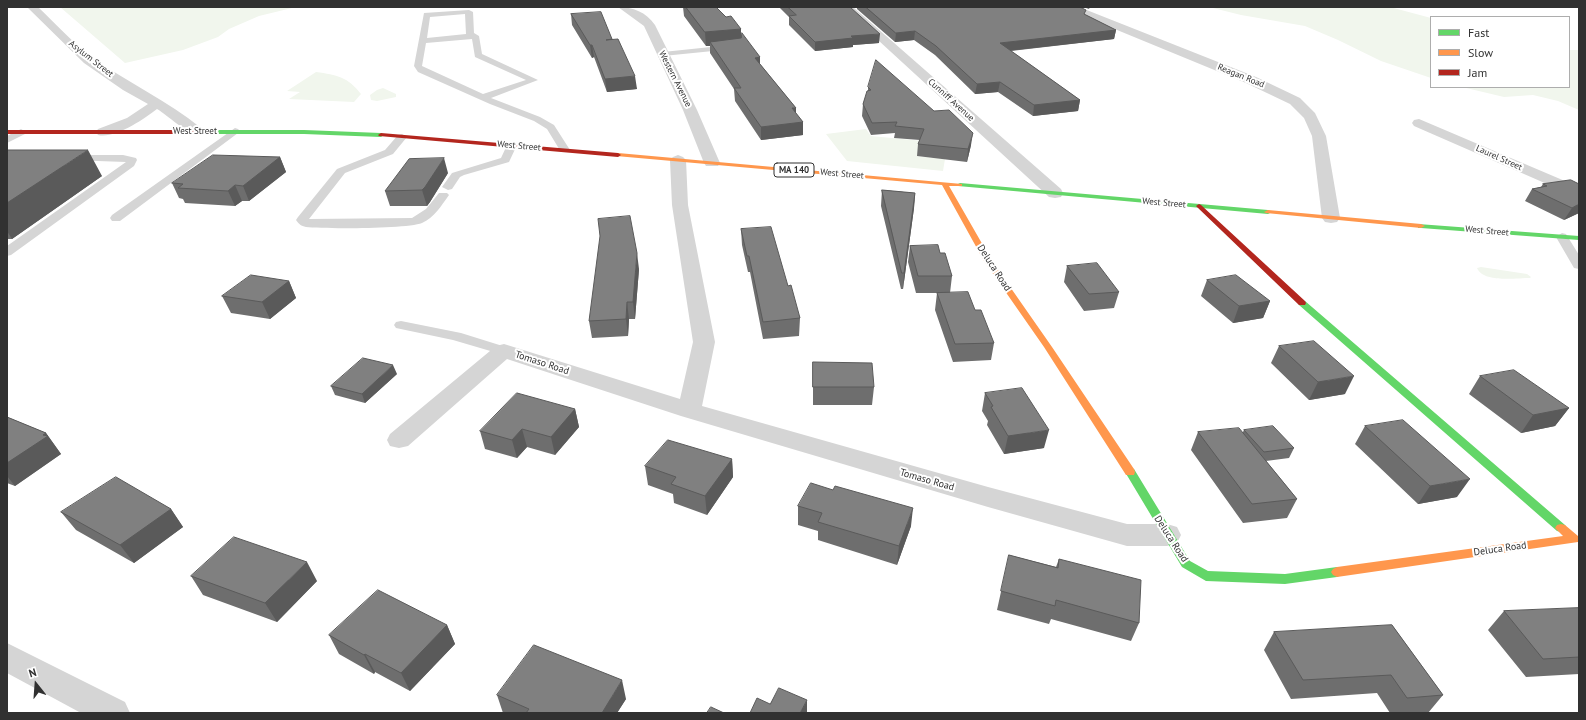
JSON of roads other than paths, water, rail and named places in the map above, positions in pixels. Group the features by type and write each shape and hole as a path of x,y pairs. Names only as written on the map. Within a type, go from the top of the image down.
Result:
{"main road":[{"name":"West Street","path":"7,132 235,131 304,132 402,137 712,162 1331,218 1579,238"},
{"name":"Deluca Road","path":"944,183 988,261 1048,347 1122,459 1186,564 1206,576 1285,579 1576,541"},
{"name":"Deluca Road","path":"1199,206 1298,298 1576,541"}],"street":[{"name":"Asylum Street","path":"32,7 88,60 156,104 174,113 196,131"},
{"name":"Western Avenue","path":"623,7 645,20 701,131 712,162"},
{"name":"Cunniff Avenue","path":"847,7 1055,193"},
{"name":"Reagan Road","path":"1070,7 1257,83 1295,101 1310,116 1319,136 1331,218"},
{"path":"103,132 132,121 156,104"},
{"name":"Laurel Street","path":"1419,123 1579,193"},
{"path":"678,160 680,205 704,342 689,410"},
{"name":"Tomaso Road","path":"399,440 504,351 689,410 988,498 1127,535 1167,535"},
{"path":"7,657 113,713"}],"lane":[{"path":"475,36 470,34 469,12 466,11 427,15 418,66 421,70 537,119 551,127 565,150"},
{"path":"422,40 475,36"},
{"path":"475,36 478,55 480,57 534,80 483,97"},
{"path":"663,54 738,46"},
{"path":"116,218 235,131"},
{"path":"7,140 22,132"},
{"path":"402,137 389,152 341,171 302,220 318,224 413,222 422,220 430,215 456,175 504,160 512,145"},
{"path":"7,252 124,168 132,160 123,158 61,158"},
{"path":"1562,236 1579,265"},
{"path":"401,325 456,336 504,351"}]}
